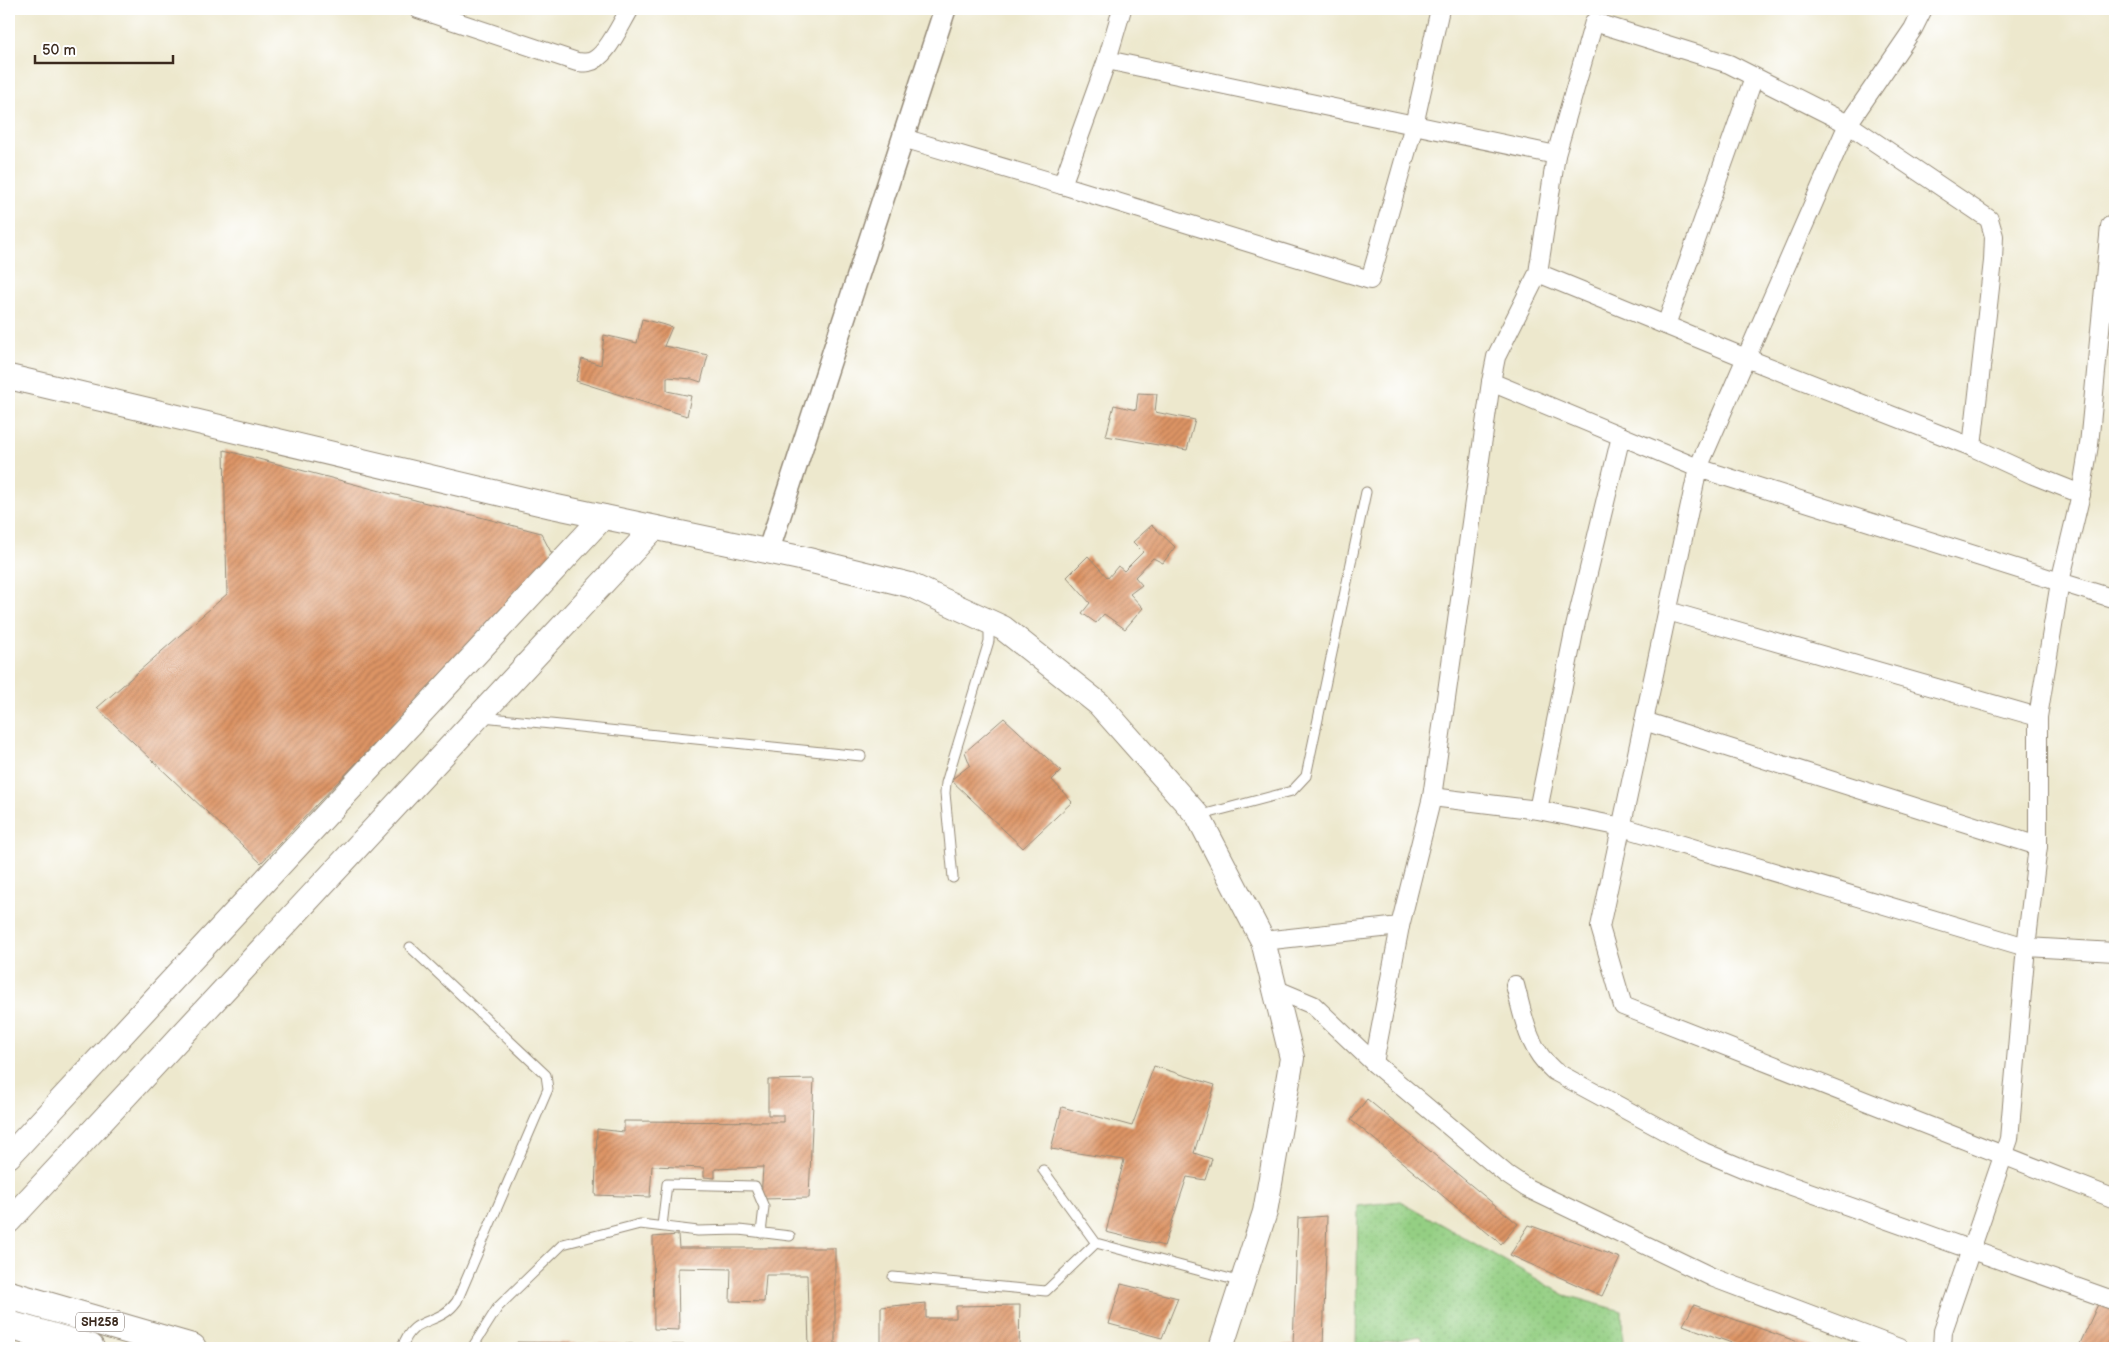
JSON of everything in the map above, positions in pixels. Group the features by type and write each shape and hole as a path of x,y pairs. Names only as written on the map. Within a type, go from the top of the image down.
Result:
{"main road":[{"path":"9,376 604,517 910,585 1003,628 1099,704 1198,816 1263,941 1292,1058 1264,1212 1221,1348"},
{"path":"9,1156 604,517"},
{"path":"9,1221 654,528"},
{"name":"SH258","path":"9,1295 192,1348"},
{"name":"SH258","path":"9,1325 90,1348"}],"street":[{"path":"418,9 577,62 588,63 599,58 606,50 630,9"},
{"path":"768,552 946,9"},
{"path":"1062,185 1107,60 1122,9"},
{"path":"903,138 1370,280 1414,125 1440,9"},
{"path":"1923,9 1913,29 1848,124 1698,468 1600,927 1623,1006 2115,1198"},
{"path":"1374,1064 1400,926 1432,797 1496,357 1538,273 1556,155 1594,22 1729,64 1754,76 1848,124 1989,219 1994,236 1993,261 1972,447"},
{"path":"1107,60 1556,155"},
{"path":"1666,325 1754,76"},
{"path":"1942,1348 1943,1331 2009,1139 2026,947 2038,846 2038,717 2060,582 2081,494 2089,445 2110,226"},
{"path":"1538,273 1972,447 2033,475 2081,494"},
{"path":"1491,382 1698,468 2115,599"},
{"path":"1538,810 1575,627 1621,436"},
{"path":"1668,611 2038,717"},
{"path":"1644,721 2038,846"},
{"path":"1432,797 1538,810 1622,827 2026,947 2115,952"},
{"path":"1263,941 1400,926"},
{"path":"1515,985 1531,1042 1542,1060 1554,1071 1704,1152 1778,1182 2115,1301"},
{"path":"1275,989 1313,1005 1374,1064 1506,1174 1527,1188 1714,1278 1899,1348"}],"lane":[{"path":"1198,816 1292,791 1306,776 1366,492"},
{"path":"953,878 946,783 988,641 989,621"},
{"path":"478,716 861,756"},
{"path":"402,1348 407,1334 413,1328 447,1313 457,1301 548,1089 546,1075 410,947"},
{"path":"1043,1170 1096,1243 1243,1282"},
{"path":"662,1226 666,1184 755,1186 764,1207 760,1233"},
{"path":"472,1348 498,1307 563,1244 640,1224 698,1231 739,1230 790,1236"},
{"path":"893,1277 1046,1291 1096,1243"}],"green space":[{"path":"1400,1201 1565,1295 1622,1311 1623,1348 1425,1348 1420,1336 1356,1348 1358,1206"}],"building":[{"path":"642,319 672,327 664,346 708,355 701,382 692,379 667,377 667,391 691,396 687,416 576,381 582,359 601,365 604,335 637,343"},
{"path":"1138,393 1157,394 1155,412 1195,420 1187,450 1106,436 1114,405 1136,410"},
{"path":"224,450 541,533 553,556 261,863 97,708 227,594"},
{"path":"1152,525 1175,547 1163,563 1153,558 1135,577 1142,585 1130,594 1143,608 1125,629 1104,614 1096,623 1082,613 1090,603 1067,577 1088,556 1108,578 1118,566 1124,571 1143,552 1133,542"},
{"path":"1004,718 1061,771 1052,780 1072,802 1023,848 951,780 970,765 965,752"},
{"path":"1154,1066 1215,1085 1194,1153 1212,1159 1205,1180 1187,1177 1164,1246 1106,1232 1124,1160 1051,1149 1062,1107 1132,1126"},
{"path":"814,1079 809,1198 761,1199 763,1167 715,1169 715,1178 704,1177 704,1168 652,1166 650,1197 595,1195 597,1129 624,1132 624,1121 783,1122 783,1115 768,1115 768,1080"},
{"path":"1367,1099 1518,1224 1501,1244 1351,1120"},
{"path":"1327,1216 1323,1348 1282,1348 1282,1345 1293,1344 1298,1218"},
{"path":"1529,1225 1620,1258 1602,1296 1510,1255"},
{"path":"678,1235 679,1248 835,1248 835,1348 809,1348 807,1275 766,1275 764,1302 730,1301 731,1269 678,1268 679,1330 654,1329 653,1237"},
{"path":"1121,1284 1178,1298 1162,1338 1109,1324"},
{"path":"2099,1302 2115,1309 2115,1348 2078,1348"},
{"path":"926,1303 926,1318 956,1318 956,1306 1020,1305 1019,1348 881,1348 881,1307"},
{"path":"1694,1305 1815,1348 1745,1348 1683,1325"},
{"path":"517,1342 688,1345 688,1348 517,1348"}]}
